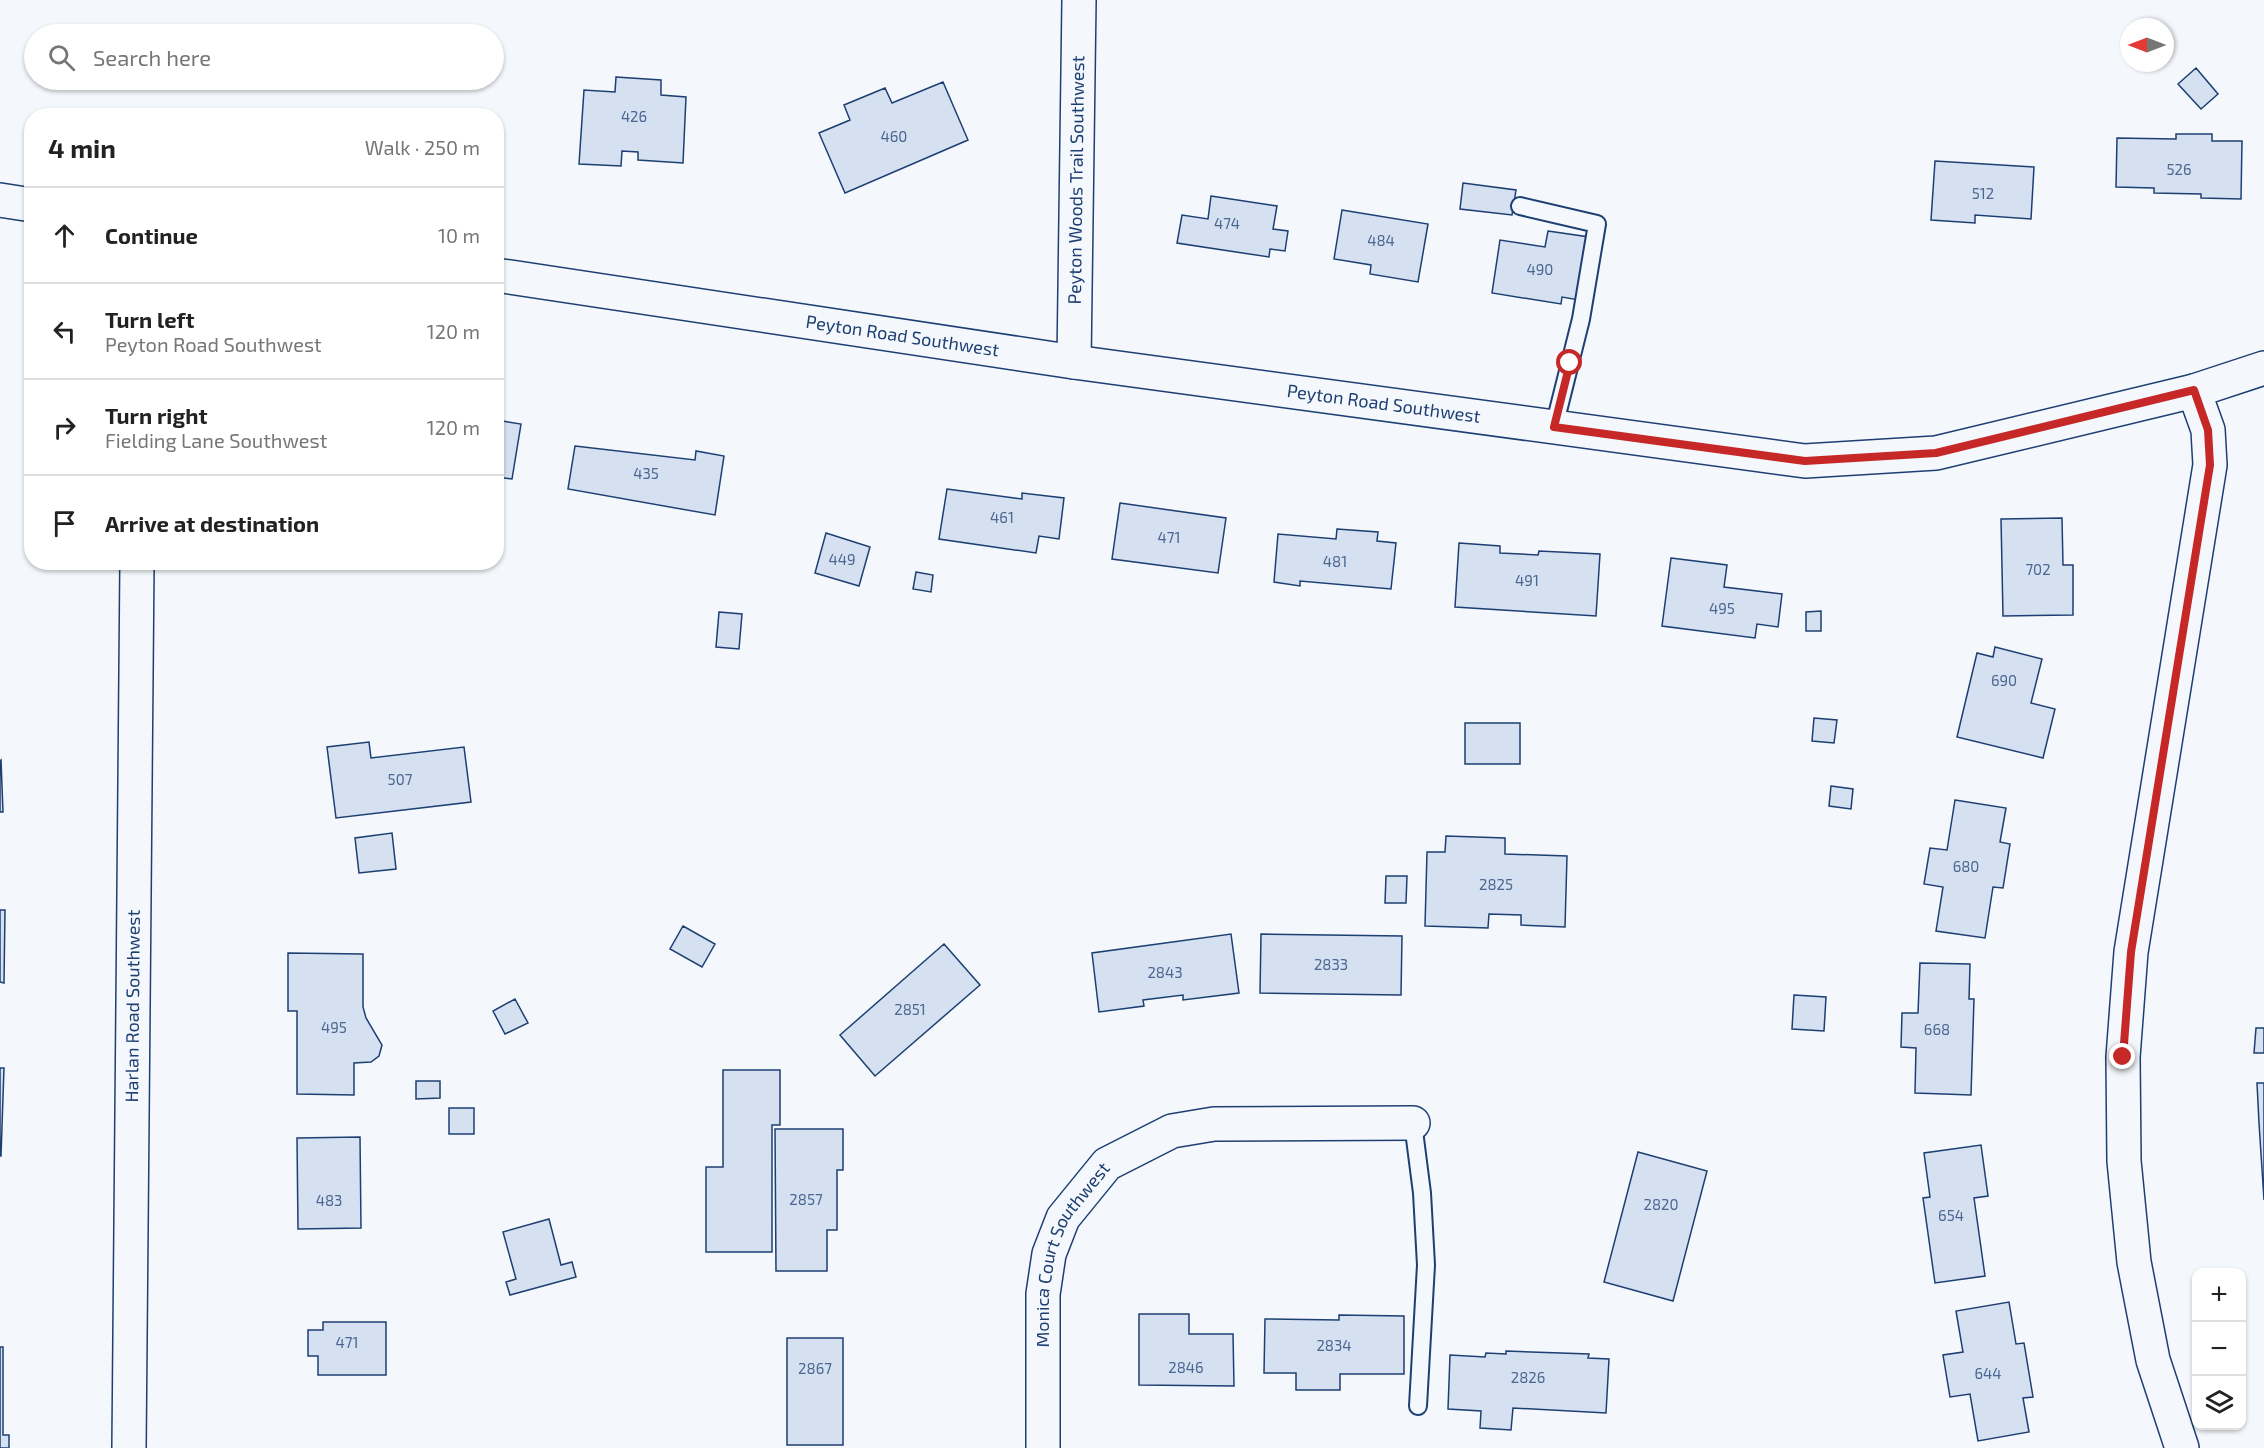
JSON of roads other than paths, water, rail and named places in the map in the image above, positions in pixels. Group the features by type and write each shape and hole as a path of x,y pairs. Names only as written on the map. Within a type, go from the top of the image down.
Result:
{"street":[{"name":"Peyton Woods Trail Southwest","path":"1074,362 1079,0"},
{"path":"0,200 24,204"},
{"name":"Peyton Road Southwest","path":"504,276 1074,362 1805,461 1936,453 2194,390 2264,368"},
{"path":"2182,1448 2153,1360 2134,1262 2124,1161 2123,1057 2131,952 2210,465 2208,430 2194,390"},
{"name":"Harlan Road Southwest","path":"129,1448 137,570"},
{"name":"Monica Court Southwest","path":"1042,1448 1043,1294 1049,1254 1063,1218 1107,1164 1172,1131 1214,1124 1413,1123"}],"lane":[{"path":"1520,206 1597,224 1581,319 1554,427"},
{"path":"1413,1123 1422,1194 1426,1265 1418,1406"}]}
